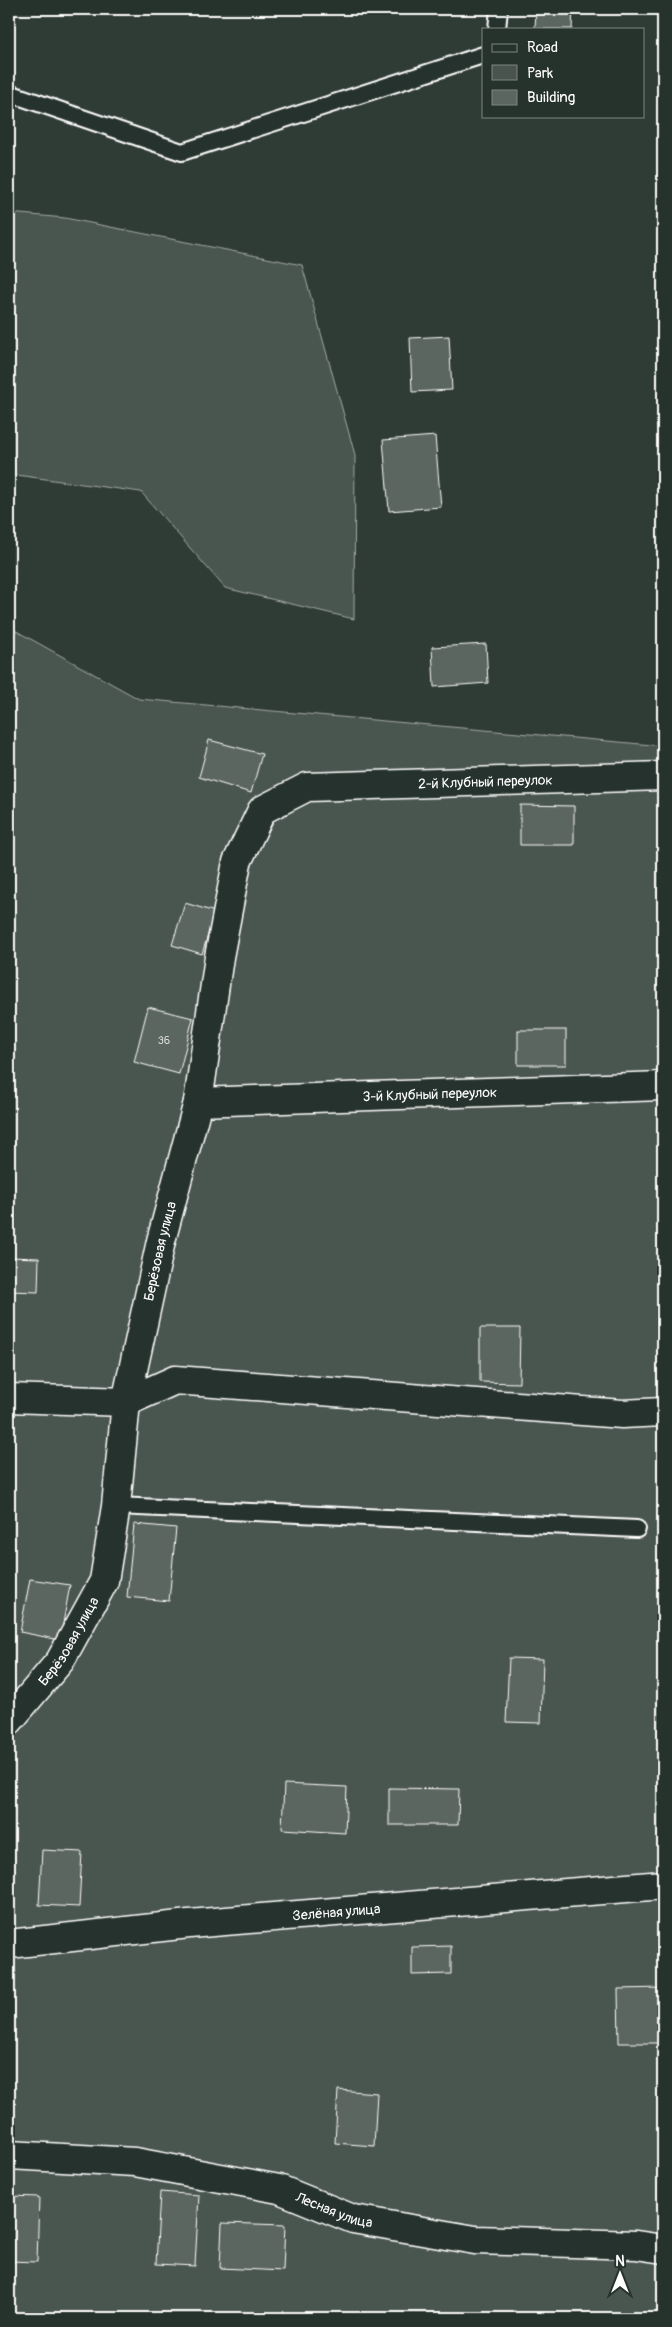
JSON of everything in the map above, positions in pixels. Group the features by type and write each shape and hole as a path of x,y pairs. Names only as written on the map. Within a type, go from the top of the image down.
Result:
{"street":[{"name":"2-й Клубный переулок","path":"306,787 663,776"},
{"name":"Берёзовая улица","path":"9,1721 60,1660 104,1581 116,1506 126,1402 161,1241 198,1102 220,957 237,862 262,810 306,787"},
{"name":"3-й Клубный переулок","path":"198,1102 663,1086"},
{"path":"9,1398 126,1402 175,1380 622,1414 663,1412"},
{"name":"Зелёная улица","path":"9,1944 188,1924 663,1885"},
{"name":"Лесная улица","path":"9,2155 135,2162 280,2189 353,2219 475,2240 636,2244 663,2249"}],"lane":[{"path":"497,28 499,9"},
{"path":"9,93 182,152 482,55"},
{"path":"116,1506 637,1529"}],"green space":[{"path":"9,213 65,218 302,265 355,455 354,619 225,588 141,492 9,474"},
{"path":"9,627 139,699 663,746 663,2318 9,2318"}],"building":[{"path":"536,9 573,9 572,28 535,28"},
{"path":"449,336 452,390 412,392 410,338"},
{"path":"435,436 441,507 389,511 383,440"},
{"path":"486,644 488,683 434,687 432,647"},
{"path":"209,740 262,754 251,793 199,777"},
{"path":"520,805 574,806 574,845 520,845"},
{"path":"185,903 215,912 202,954 172,945"},
{"path":"148,1007 193,1018 179,1074 134,1062"},
{"path":"518,1030 566,1030 566,1065 518,1065"},
{"path":"9,1257 39,1258 38,1292 9,1291"},
{"path":"480,1328 520,1328 519,1383 480,1382"},
{"path":"134,1524 176,1528 169,1601 127,1597"},
{"path":"30,1579 70,1585 60,1640 20,1632"},
{"path":"509,1658 543,1659 541,1723 506,1722"},
{"path":"284,1784 347,1787 345,1833 282,1829"},
{"path":"389,1788 459,1789 458,1825 389,1825"},
{"path":"42,1850 82,1852 79,1907 39,1905"},
{"path":"451,1946 451,1974 412,1975 412,1947"},
{"path":"663,1988 663,2043 619,2043 618,1989"},
{"path":"338,2090 377,2093 374,2146 335,2143"},
{"path":"160,2192 199,2195 195,2266 156,2264"},
{"path":"9,2196 39,2197 37,2262 9,2261"},
{"path":"222,2223 285,2225 283,2271 220,2268"}]}
